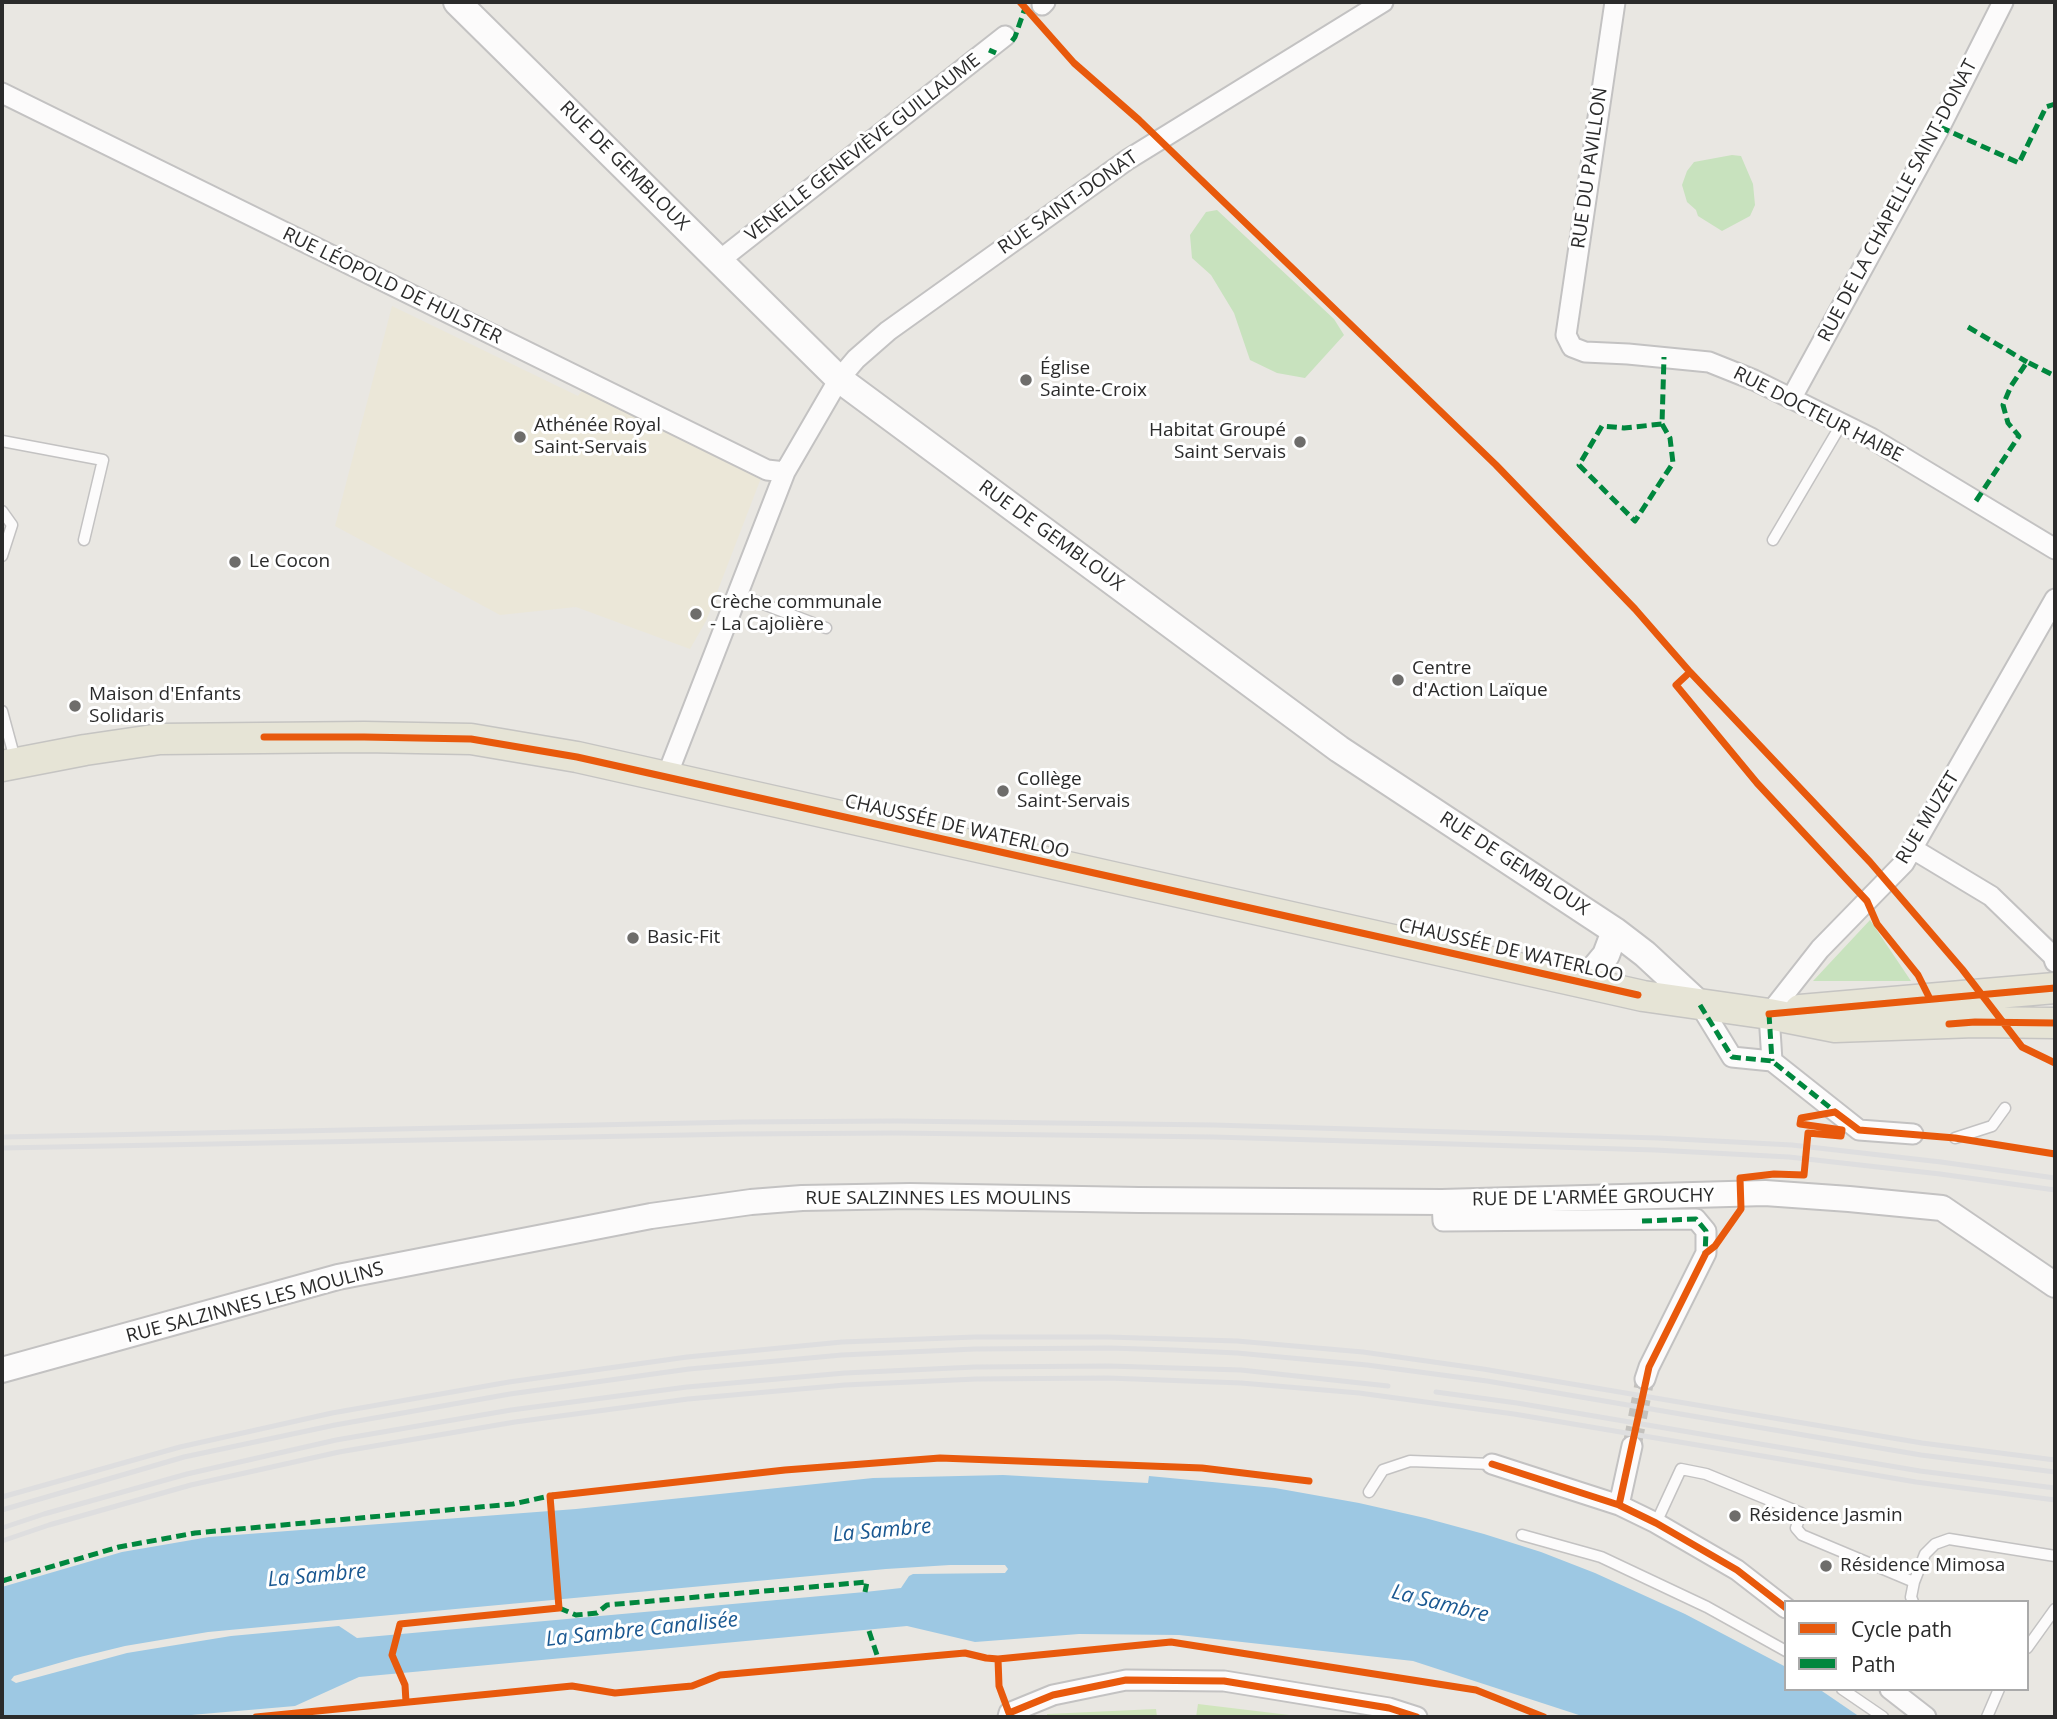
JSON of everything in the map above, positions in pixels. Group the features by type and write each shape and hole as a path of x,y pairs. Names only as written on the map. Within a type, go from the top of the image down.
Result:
{"main road":[{"name":"RUE DE GEMBLOUX","path":"457,2 839,379 1339,749 1615,931 1645,954 1700,1005"},
{"name":"CHAUSSÉE DE WATERLOO","path":"9,764 160,739 471,739 577,757 1624,993 1769,1014 1835,1027 1954,1015"},
{"path":"1573,981 1592,972 1606,955 1615,931"},
{"path":"1954,1015 2047,1013"},
{"path":"1954,1015 2047,1013"}],"street":[{"name":"RUE SAINT-DONAT","path":"666,778 785,472 839,379 856,359 888,331 1127,159 1384,2"},
{"name":"RUE DU PAVILLON","path":"1566,335 1615,2"},
{"name":"RUE DE LA CHAPELLE SAINT-DONAT","path":"1791,399 1940,127 2003,2"},
{"name":"VENELLE GENEVIÈVE GUILLAUME","path":"720,260 1005,36"},
{"name":"RUE LÉOPOLD DE HULSTER","path":"2,93 767,470 785,472"},
{"name":"RUE DOCTEUR HAIBE","path":"1566,335 1572,347 1585,352 1709,362 1754,380 1871,438 2055,549"},
{"name":"RUE MUZET","path":"1769,1014 1819,949 1908,856 2055,599"},
{"path":"1908,856 1990,896 2053,956 2055,962"},
{"path":"1700,1005 1732,1057 1772,1061 1859,1130 1913,1134"},
{"path":"1769,1014 1772,1061"},
{"name":"RUE DE L'ARMÉE GROUCHY","path":"1442,1202 1765,1193 1942,1208 2055,1285"},
{"name":"RUE SALZINNES LES MOULINS","path":"2,1370 338,1277 637,1218 737,1204 802,1198 910,1196 1442,1202"},
{"path":"1442,1202 1443,1222 1696,1219 1706,1231 1706,1253 1645,1379"},
{"path":"1619,1505 1632,1446"},
{"path":"1492,1464 1619,1505 1657,1523 1737,1570 1784,1606"},
{"path":"1009,1715 1053,1695 1126,1681 1224,1681 1389,1708 1417,1717"},
{"path":"1893,1691 1926,1717"}],"lane":[{"path":"1773,540 1842,423"},
{"path":"2,441 103,460 84,540"},
{"path":"2,511 12,525 2,556"},
{"path":"737,594 826,628"},
{"path":"2,711 9,764"},
{"path":"1955,1138 1992,1126 2005,1108"},
{"path":"1369,1492 1383,1470 1410,1461 1492,1464"},
{"path":"1657,1523 1681,1469 1706,1474 1801,1514 1797,1528 1802,1535 1914,1581"},
{"path":"1522,1535 1601,1557 1707,1607 1784,1650"},
{"path":"1912,1600 1914,1581 1925,1554 1935,1544 1949,1539 2055,1556"},
{"path":"2029,1645 2055,1609"},
{"path":"1845,1691 1882,1717"},
{"path":"1987,1717 1998,1691"}],"shaded area":[{"name":"Athénée Royal Saint-Servais","path":"392,306 578,396 584,388 761,478 706,621 690,649 576,607 500,615 335,526"}],"green space":[{"path":"1732,155 1741,156 1753,184 1755,205 1750,216 1722,231 1698,216 1696,210 1687,202 1682,185 1694,162"},
{"path":"1217,210 1334,319 1344,335 1305,378 1277,373 1250,360 1234,313 1211,275 1192,258 1190,235 1206,212"},
{"path":"1870,920 1911,981 1813,981"},
{"path":"1198,1704 1306,1717 1196,1717"},
{"path":"1156,1709 1157,1717 1047,1717 1047,1714"}],"water":[{"path":"1003,1475 1148,1483 1149,1476 1275,1488 1425,1518 1541,1552 1595,1573 1685,1614 1784,1666 1784,1691 1822,1691 1860,1717 1585,1717 1413,1661 1179,1635 1079,1634 975,1642 907,1626 359,1677 295,1706 168,1717 2,1717 2,1587 122,1552 209,1537 576,1509 873,1478","holes":["950,1565 1005,1565 1008,1569 1005,1573 913,1574 901,1588 865,1592 357,1638 339,1626 231,1636 127,1653 16,1683 11,1680 14,1676 125,1646 208,1632 886,1569"]}],"tunnel":[{"path":"1632,1446 1645,1379"}],"railway":[{"path":"2,1137 741,1122 1214,1125 1658,1138 1792,1145 2055,1178"},
{"path":"2,1148 739,1134 1214,1137 1655,1150 1789,1157 2055,1190"},
{"path":"2,1497 180,1447 332,1413 509,1382 687,1357 842,1342 975,1337 1237,1341 1363,1352 1483,1369 1922,1443 2055,1460"},
{"path":"2,1510 184,1457 335,1425 510,1394 689,1369 842,1355 975,1349 1173,1350 1367,1365 1487,1381 1921,1455 2055,1472"},
{"path":"2,1528 187,1474 336,1440 511,1410 687,1387 845,1373 975,1367 1109,1366 1241,1370 1388,1386"},
{"path":"2,1541 191,1485 339,1452 515,1422 688,1399 845,1385 976,1379 1108,1378 1241,1383 1359,1393 1514,1414 1916,1482 2055,1500"},
{"path":"1436,1392 1517,1403 1920,1471 2055,1488"}],"marked path":[{"path":"1012,41 1025,8"},
{"path":"989,50 996,53"},
{"path":"1940,127 2019,163 2046,107 2055,104"},
{"path":"1968,327 2027,362"},
{"path":"1662,424 1670,438 1673,463 1635,521 1579,465 1602,426 1624,428 1662,424 1664,357"},
{"path":"1976,501 2019,436 2008,423 2003,405 2011,386 2027,362 2055,376"},
{"path":"1700,1005 1732,1057 1772,1061 1838,1114"},
{"path":"1769,1014 1772,1061"},
{"path":"1642,1221 1696,1219 1706,1231 1705,1256"},
{"path":"2,1581 119,1547 195,1533 513,1504 554,1495"},
{"path":"559,1608 576,1615 597,1613 607,1605 867,1582 865,1592"},
{"path":"869,1631 879,1661"}],"cycle path":[{"path":"1020,2 1074,63 1139,120 1496,465 1635,609 1690,672 1870,862 1962,969 2022,1047 2055,1063"},
{"path":"1690,672 1676,685 1757,783 1867,901 1877,924 1918,975 1930,999"},
{"path":"264,737 471,739 577,757 1638,995"},
{"path":"1769,1014 2055,988"},
{"path":"1949,1024 2055,1023"},
{"path":"1619,1505 1649,1367 1706,1253 1715,1246 1741,1209 1740,1178 1774,1174 1804,1175 1808,1133 1841,1136 1842,1130 1800,1124 1801,1118 1835,1112 1859,1130 1955,1138 2055,1154"},
{"path":"406,1702 405,1685 392,1655 400,1624 559,1608 550,1496 785,1470 940,1458 1202,1468 1309,1481"},
{"path":"1492,1464 1619,1505 1656,1523 1737,1570 1784,1606"},
{"path":"256,1717 572,1686 615,1693 692,1686 720,1675 965,1653 998,1659 1171,1642 1476,1690 1544,1717"},
{"path":"998,1659 999,1686 1009,1713 1053,1695 1126,1680 1224,1681 1389,1708 1417,1717"}],"place":[{"name":"Église Sainte-Croix","path":"1026,380"},
{"name":"Athénée Royal Saint-Servais","path":"520,437"},
{"name":"Habitat Groupé Saint Servais","path":"1300,442"},
{"name":"Le Cocon","path":"235,562"},
{"name":"Crèche communale - La Cajolière","path":"696,614"},
{"name":"Centre d'Action Laïque","path":"1398,680"},
{"name":"Maison d'Enfants Solidaris","path":"75,706"},
{"name":"Collège Saint-Servais","path":"1003,791"},
{"name":"Basic-Fit","path":"633,938"},
{"name":"Résidence Jasmin","path":"1735,1516"},
{"name":"Résidence Mimosa","path":"1826,1566"}],"water label":[{"name":"La Sambre","path":"882,1531"},
{"name":"La Sambre","path":"317,1576"},
{"name":"La Sambre","path":"1440,1604"},
{"name":"La Sambre Canalisée","path":"642,1630"}]}
